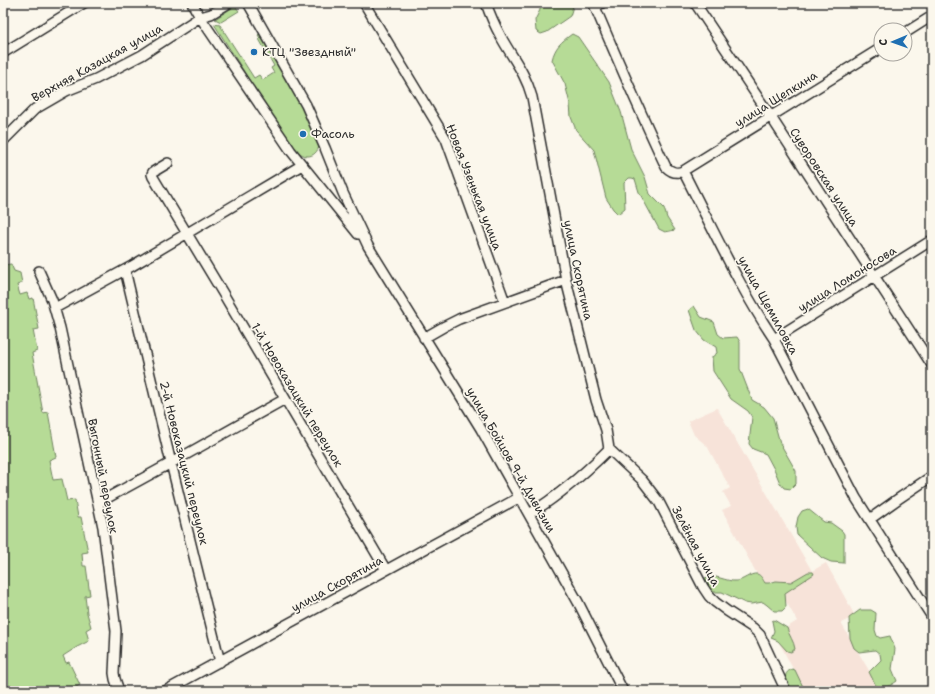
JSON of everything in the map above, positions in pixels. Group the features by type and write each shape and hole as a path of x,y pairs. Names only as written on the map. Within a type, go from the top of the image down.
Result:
{"street":[{"path":"3,53 84,3"},
{"name":"улица Бойцов 9-й Дивизии","path":"192,3 291,151 368,246"},
{"name":"Верхняя Казацкая улица","path":"3,141 35,110 66,91 96,79 142,55 200,17 211,14 230,3"},
{"name":"улица Бойцов 9-й Дивизии","path":"248,3 306,105 343,194 368,246 481,429 520,497 578,602 623,691"},
{"name":"Новая Узенькая улица","path":"364,3 446,139 504,302"},
{"name":"улица Скорятина","path":"486,3 500,36 517,61 529,85 566,280 596,400 606,430 608,449"},
{"name":"Суворовская улица","path":"694,3 932,365"},
{"path":"599,5 643,118 666,166 675,173 683,171"},
{"path":"913,28 932,16"},
{"name":"улица Щепкина","path":"683,171 873,53"},
{"name":"1-й Новоказацкий переулок","path":"168,163 153,172 153,177 386,570"},
{"path":"55,308 126,270 302,165"},
{"name":"улица Щемиловка","path":"683,171 739,279 774,339 856,498 932,617"},
{"name":"улица Ломоносова","path":"774,339 932,240"},
{"name":"2-й Новоказацкий переулок","path":"126,270 171,463 220,662"},
{"name":"Выгонный переулок","path":"39,271 55,308 98,502 116,631 114,673 119,691"},
{"path":"424,338 459,319 566,280"},
{"path":"98,502 285,399"},
{"path":"529,514 545,504 575,481 608,449"},
{"name":"Зелёная улица","path":"608,449 642,480 659,502 709,596 726,611 753,628 760,635 786,691"},
{"path":"870,520 898,499 931,480"},
{"name":"улица Скорятина","path":"165,691 520,497"}],"shaded area":[{"path":"717,408 812,571 826,563 855,616 841,623 881,691 805,691 775,635 797,621 774,580 763,585 722,510 731,506 723,492 730,488 707,446 694,435 688,421"}],"green space":[{"path":"540,3 574,3 570,16 547,32 541,34 536,31 535,20 540,10"},
{"path":"235,6 239,11 221,22 215,19"},
{"path":"246,6 303,106 320,144 318,149 312,155 308,156 300,154 293,147 214,24 220,25 254,78 259,75 263,80 274,73 271,68 274,66 259,39 260,38 258,35 260,33 244,7"},
{"path":"572,34 578,37 609,82 621,112 631,149 645,177 650,194 664,208 667,218 675,230 665,232 659,229 639,192 635,179 629,178 624,183 625,208 618,214 606,198 594,150 576,130 571,117 570,104 565,84 552,60 559,45"},
{"path":"11,264 14,271 20,273 22,283 17,285 20,295 27,293 29,299 33,298 39,329 33,330 37,351 32,353 43,413 48,412 56,457 49,460 53,480 62,479 67,501 75,500 78,517 81,517 88,552 82,553 83,566 86,566 90,595 85,596 87,613 91,627 86,630 89,641 63,656 66,663 69,662 80,685 74,688 75,691 3,691 3,265"},
{"path":"694,306 701,317 714,322 718,334 723,338 737,337 740,342 740,369 752,400 764,407 773,418 780,443 796,471 796,484 791,489 784,488 780,483 766,454 753,449 749,444 752,417 748,411 731,399 713,371 712,357 717,353 716,347 704,340 696,330 689,310"},
{"path":"808,509 824,522 831,523 844,534 844,563 831,562 822,558 797,535 796,527 798,517 802,511"},
{"path":"808,572 813,572 814,574 785,593 786,607 782,611 774,611 763,602 751,604 745,603 722,592 711,592 704,583 705,578 712,576 736,581 754,574 760,575 765,583 776,581 791,582"},
{"path":"860,610 871,610 876,613 875,630 877,636 880,638 890,636 895,649 892,669 897,681 887,686 876,686 869,672 881,660 880,654 875,650 859,652 854,648 850,638 849,618"},
{"path":"774,620 787,628 794,643 795,649 791,652 787,651 778,641 771,638 774,631 772,621"},
{"path":"792,669 795,670 805,691 790,691 785,676 786,673"}],"place":[{"name":"КТЦ \"Звездный\"","path":"254,52"},
{"name":"Фасоль","path":"303,134"}]}
